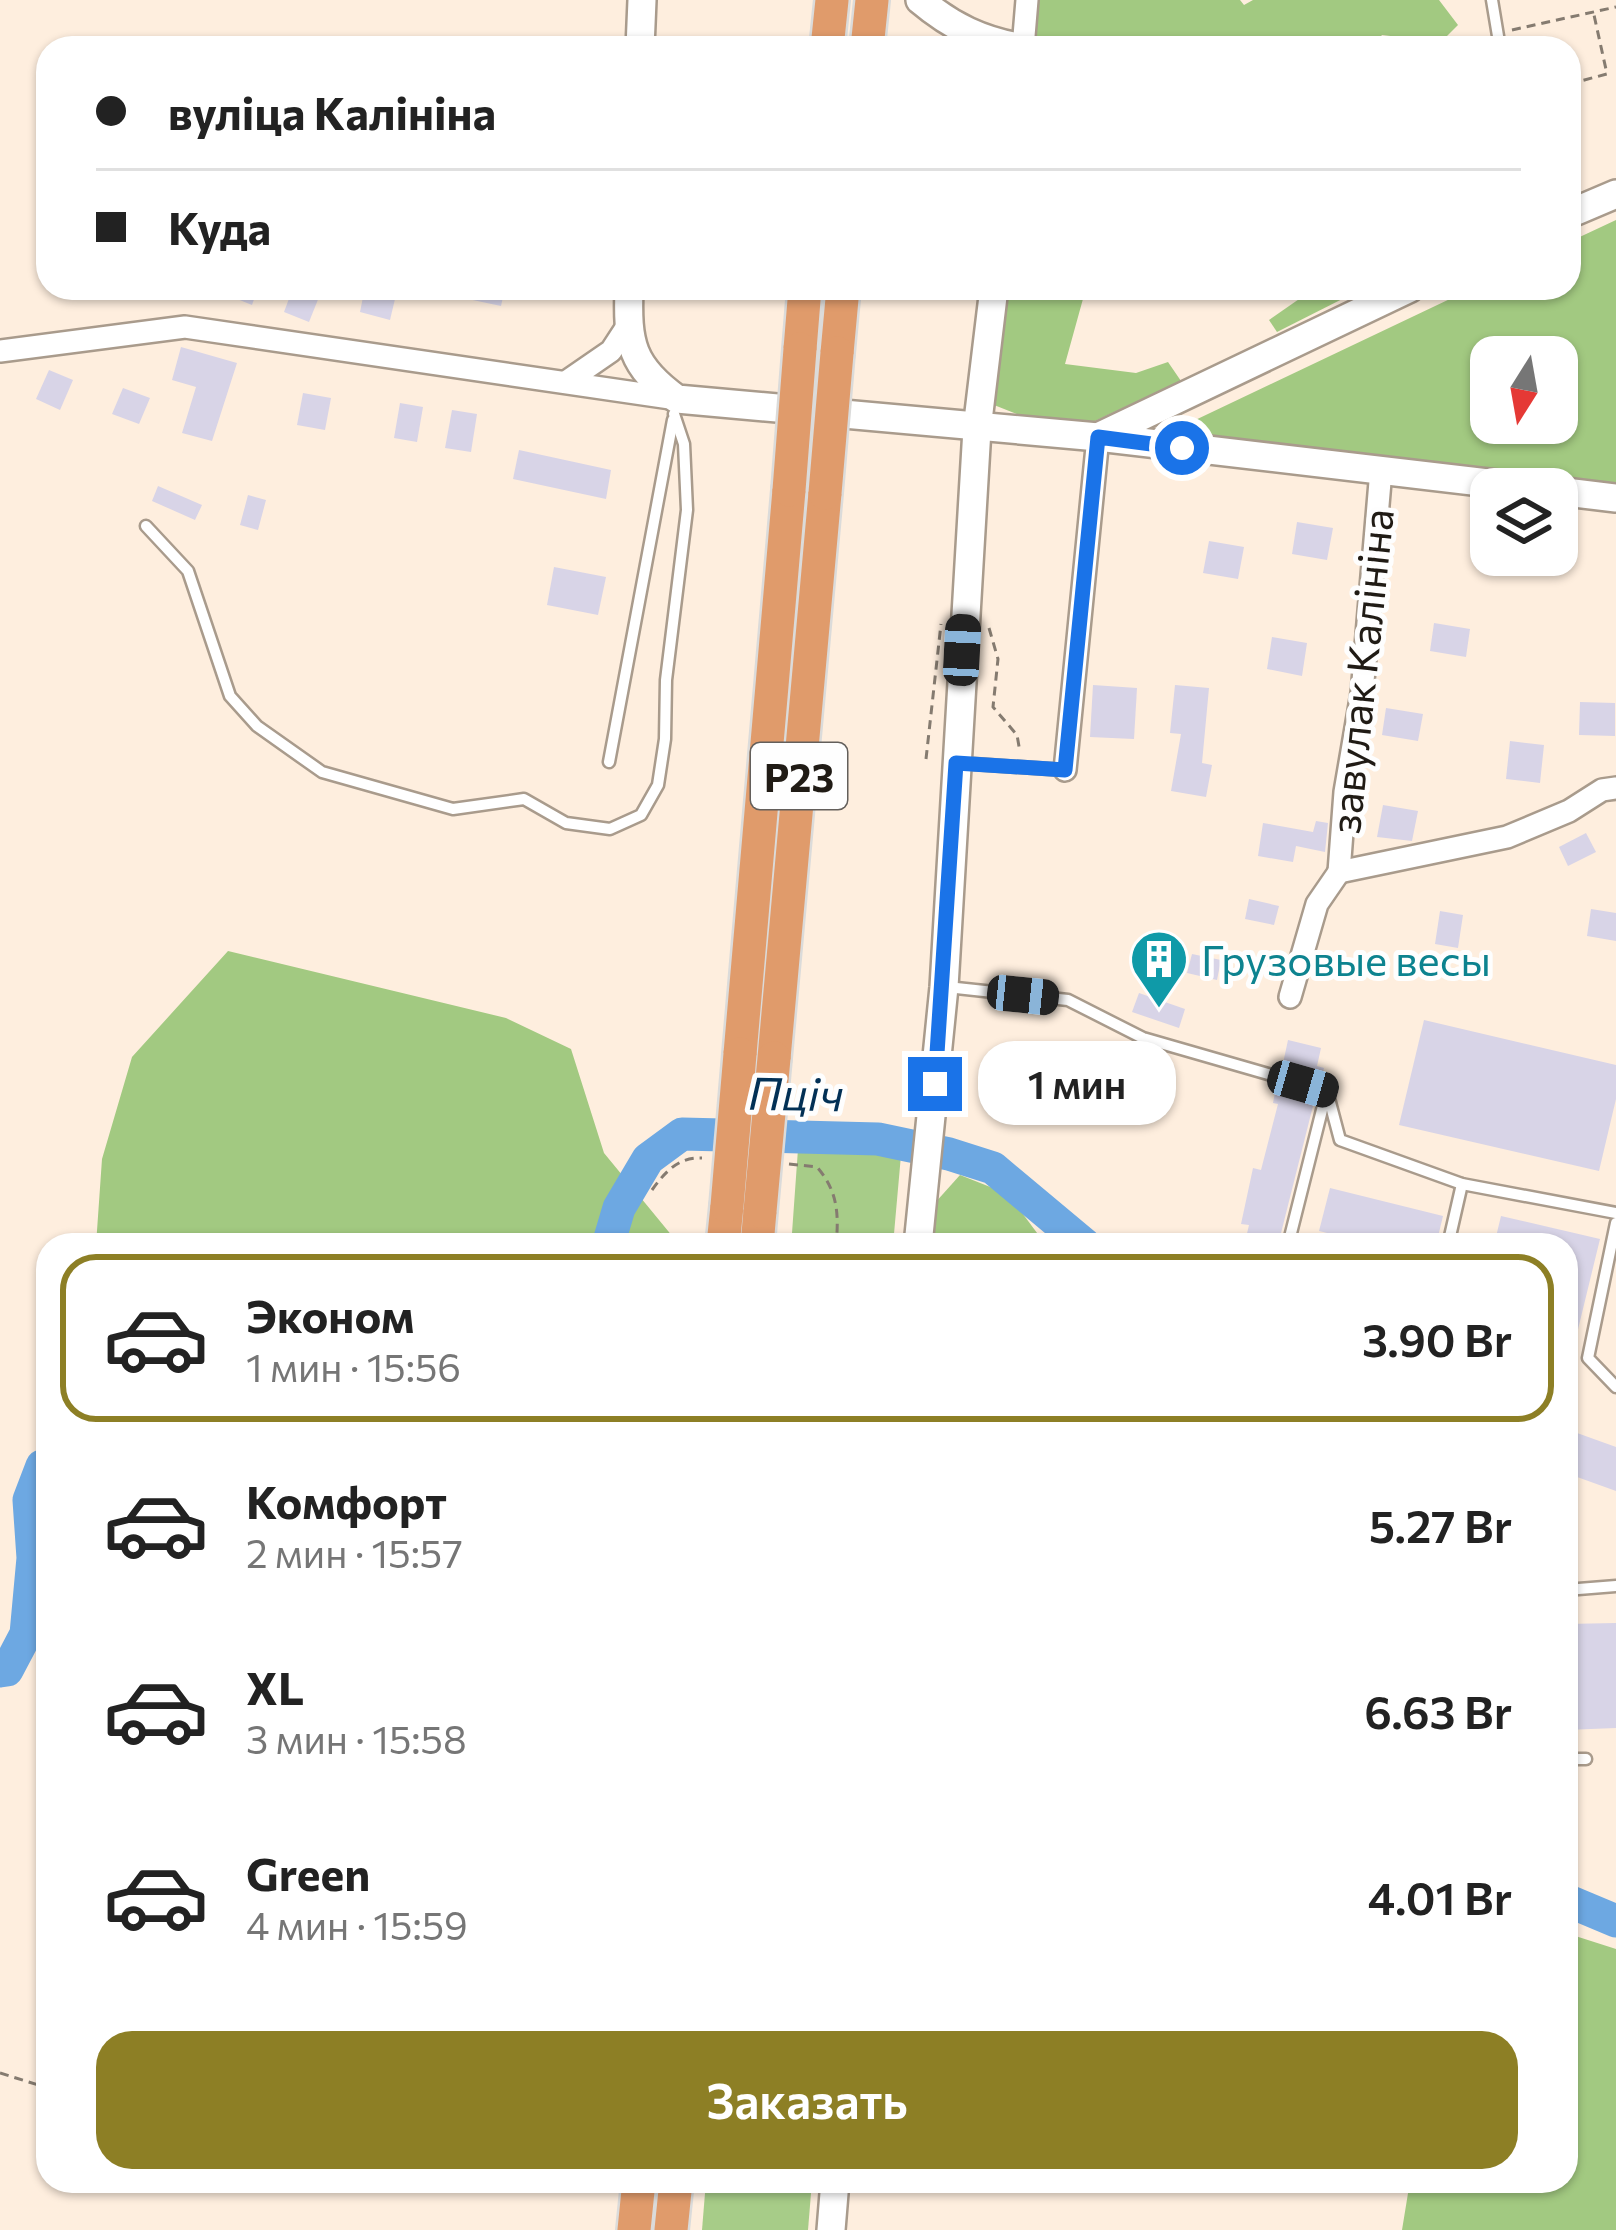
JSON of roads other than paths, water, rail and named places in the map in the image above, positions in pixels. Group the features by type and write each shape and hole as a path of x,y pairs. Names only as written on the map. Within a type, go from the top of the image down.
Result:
{"highway":[{"path":"828,36 832,0"},
{"path":"868,36 872,0"},
{"name":"Р23","path":"748,1221 740,1054 804,300"},
{"name":"Р23","path":"748,1221 774,1058 842,300"},
{"path":"634,2230 638,2193"},
{"path":"671,2230 675,2193"}],"street":[{"path":"640,36 642,0"},
{"path":"920,0 951,26 974,36"},
{"path":"1024,36 1027,0"},
{"path":"1581,209 1616,194"},
{"path":"629,300 634,355 675,406"},
{"path":"919,1233 944,987 976,429 992,300"},
{"path":"1098,437 1385,300"},
{"path":"566,382 611,351 628,326"},
{"path":"0,351 184,327 566,382 675,406 1098,437 1470,481"},
{"path":"1065,770 1098,437"},
{"name":"завулак Калініна","path":"1339,872 1345,792 1362,693 1381,470"},
{"path":"1578,493 1616,498"},
{"path":"1290,998 1317,904 1339,872 1507,837 1569,811 1602,790 1616,788"},
{"path":"831,2230 834,2193"}],"lane":[{"path":"1492,0 1498,36"},
{"path":"146,526 188,571 230,696 257,725 322,772 453,808 524,799 566,823 610,829 641,814 658,785 687,510 684,444 675,406"},
{"path":"609,762 675,406"},
{"path":"956,763 1065,770"},
{"path":"944,987 1068,1000 1143,1038 1327,1091"},
{"path":"1327,1091 1340,1140 1462,1184 1616,1213"},
{"path":"1291,1233 1327,1091"},
{"path":"1451,1233 1462,1184"},
{"path":"1616,1223 1588,1358 1616,1388"},
{"path":"1578,1589 1616,1586"},
{"path":"1578,1759 1586,1759"}],"waterway":[{"name":"Пціч","path":"612,1233 619,1208 648,1159 682,1134 878,1139 949,1154 993,1168 1071,1233"},
{"name":"Пціч","path":"0,1671 7,1670 26,1634 33,1558 29,1500 36,1482"},
{"name":"Пціч","path":"1578,1905 1616,1921"}],"place":[{"name":"Грузовые весы","path":"1159,1010"}]}
